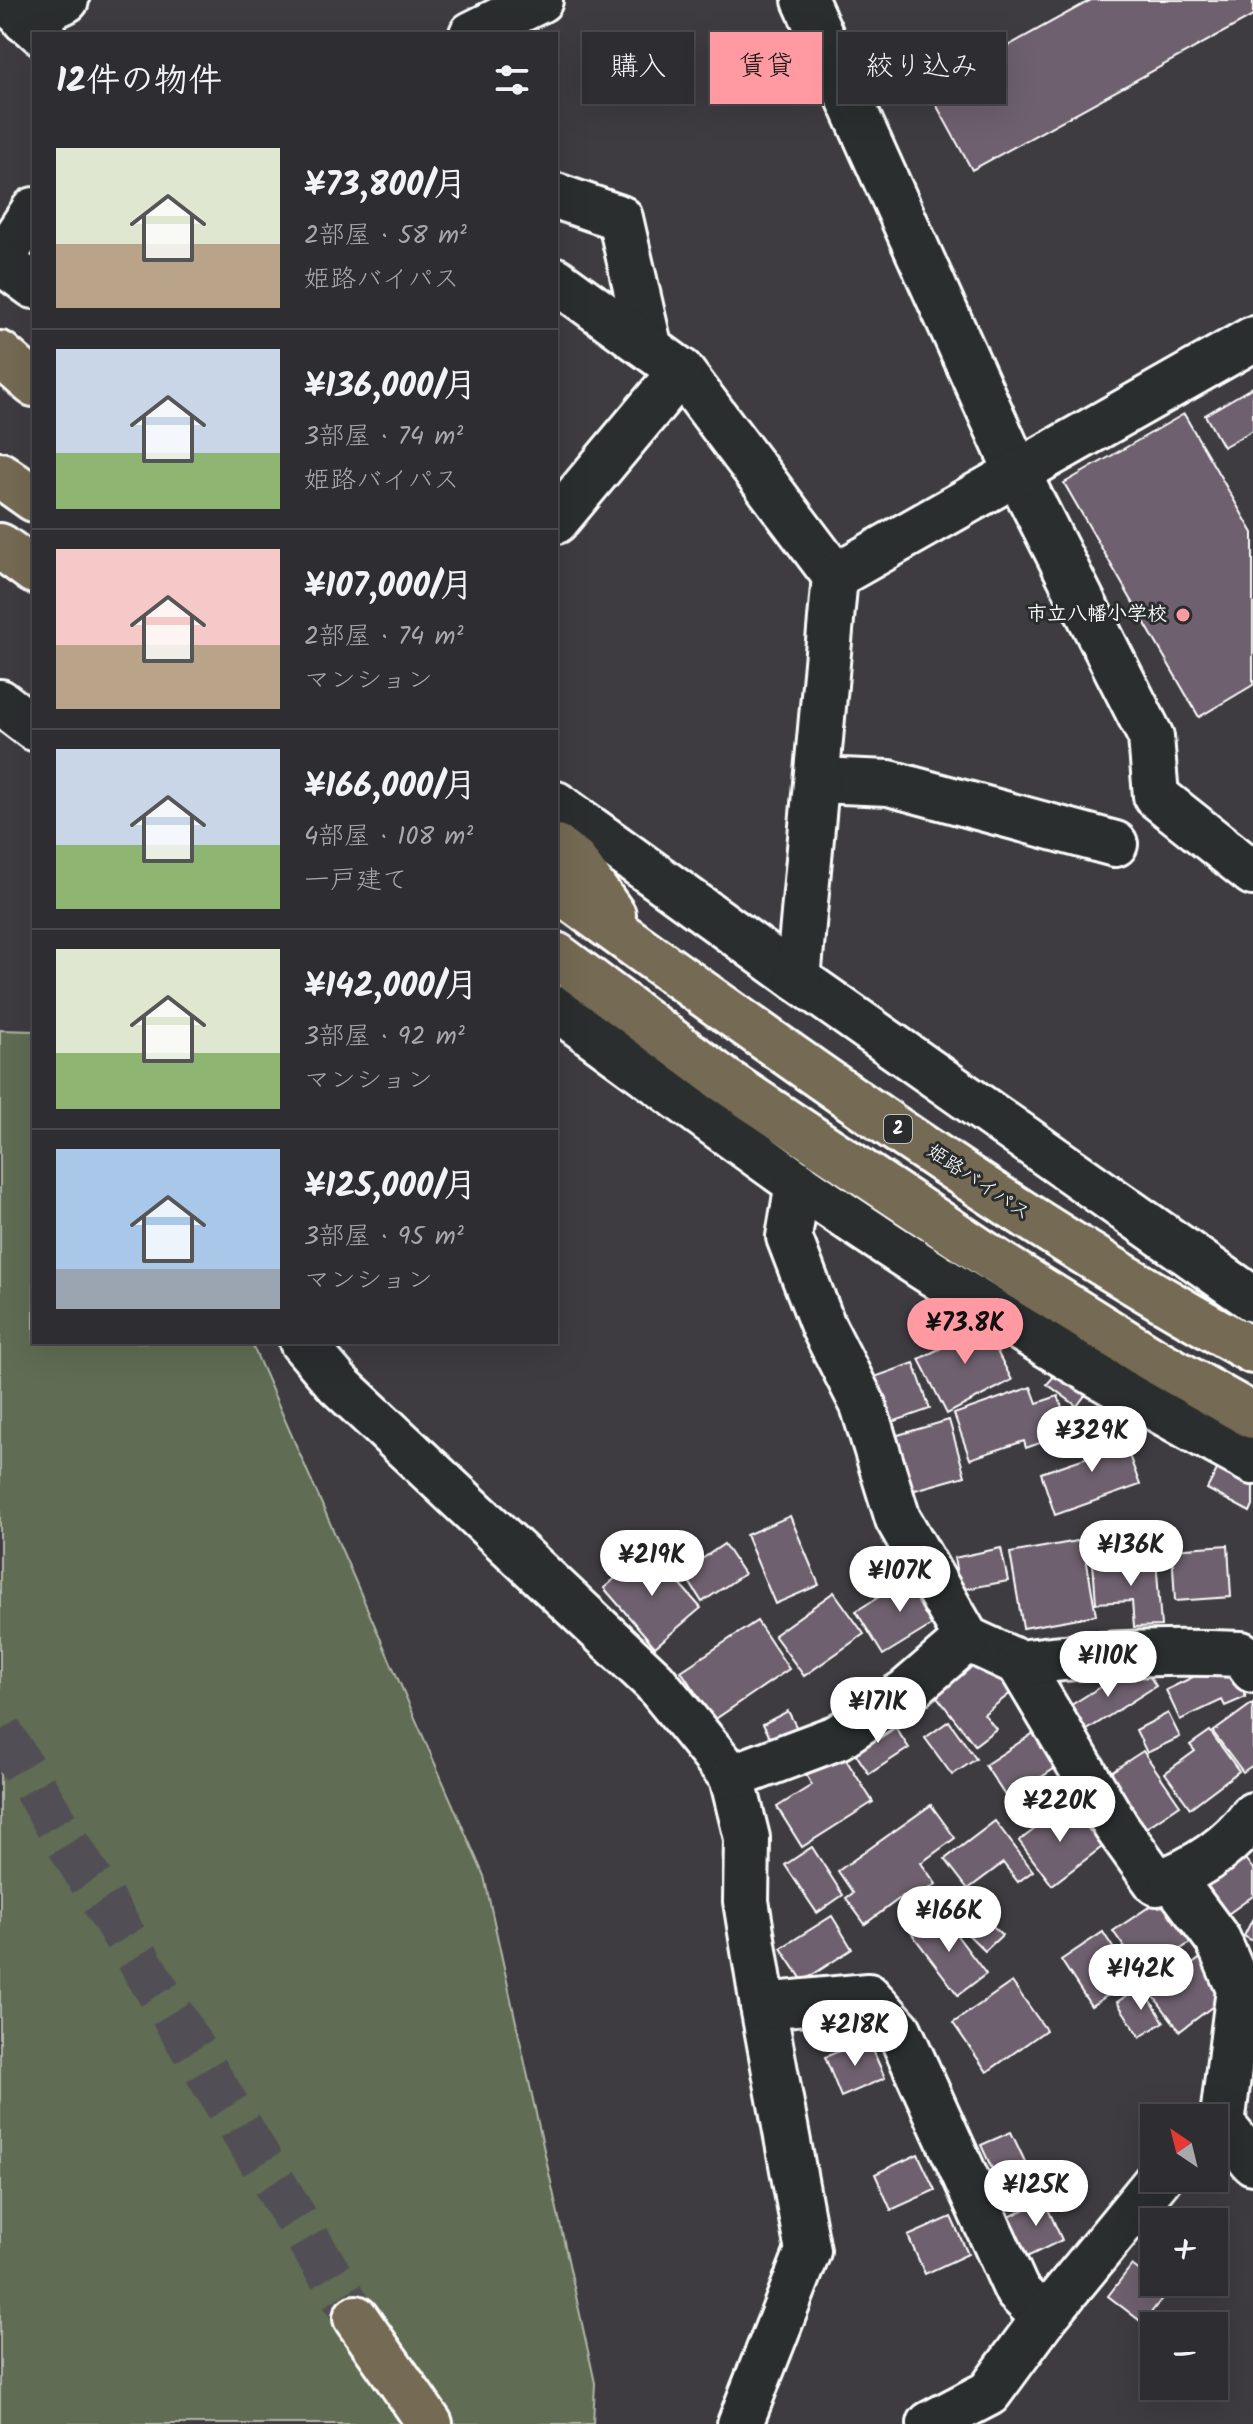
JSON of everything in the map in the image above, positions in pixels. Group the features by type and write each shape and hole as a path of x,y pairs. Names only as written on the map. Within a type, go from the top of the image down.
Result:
{"main road":[{"path":"0,354 32,382"},
{"path":"0,475 32,498"},
{"path":"0,546 32,570"},
{"path":"558,849 575,862 634,945"},
{"name":"姫路バイパス","path":"558,889 753,1030 1031,1219 1181,1311 1253,1351"},
{"path":"558,956 724,1080 1003,1266 1152,1359 1253,1416"},
{"path":"356,2318 430,2424"}],"street":[{"path":"25,18 66,0"},
{"path":"476,32 540,0"},
{"path":"809,1 1018,474 1151,737 1156,796 1253,873"},
{"path":"558,197 620,218 665,358"},
{"path":"32,213 0,261 32,285"},
{"path":"558,281 665,358 835,576 798,979"},
{"path":"835,576 1253,339"},
{"path":"558,518 665,358"},
{"path":"0,702 32,726"},
{"path":"817,780 889,783 1115,844"},
{"path":"558,805 798,979 1253,1299"},
{"path":"558,1009 798,1183 963,1292 1180,1423 1253,1462"},
{"path":"798,1183 789,1237 823,1326 863,1405 898,1519 967,1639 1019,1663 1063,1657 1170,1651 1241,1654 1253,1670"},
{"path":"304,1344 338,1384 654,1681 732,1777 747,1838 746,1901 808,2251 740,2424"},
{"path":"732,1777 838,1737 907,1691 967,1639"},
{"path":"1019,1663 1116,1826 1157,1883 1189,1871 1240,1833 1253,1815"},
{"path":"1172,1878 1236,1946 1239,1989 1222,2104"},
{"path":"763,2006 868,1996 899,2030 1017,2291 1044,2318"},
{"path":"1228,2138 1253,2162"},
{"path":"930,2424 989,2393 1044,2318 1148,2192"}],"green space":[{"path":"0,1030 32,1031 32,1344 252,1344 484,1876 595,2383 593,2424 0,2424"}],"building":[{"path":"1091,0 1253,0 1253,16 972,170 936,104 1006,104 1006,47"},
{"path":"1253,387 1253,430 1223,447 1205,415"},
{"name":"市立八幡小学校","path":"1184,414 1253,533 1253,685 1199,717 1064,483"},
{"path":"978,1315 1012,1380 947,1414 919,1359 943,1347 937,1337"},
{"path":"914,1363 930,1409 881,1426 866,1380"},
{"path":"1057,1373 1086,1394 1077,1406 1047,1384"},
{"path":"1031,1387 1037,1403 1058,1396 1071,1432 1026,1448 1024,1441 970,1459 954,1414"},
{"path":"949,1420 965,1476 897,1495 881,1440"},
{"path":"1119,1428 1140,1485 1055,1515 1041,1473 1088,1457 1082,1441"},
{"path":"1222,1460 1253,1476 1253,1505 1250,1512 1207,1489"},
{"path":"790,1516 819,1585 775,1604 746,1535"},
{"path":"1083,1540 1096,1615 1023,1628 1010,1553"},
{"path":"724,1544 744,1574 702,1602 683,1572"},
{"path":"1228,1545 1231,1597 1175,1601 1172,1549"},
{"path":"1001,1548 1008,1581 960,1590 954,1558"},
{"path":"649,1549 701,1608 655,1647 604,1588"},
{"path":"1156,1558 1161,1626 1134,1627 1132,1601 1096,1603 1093,1563"},
{"path":"918,1573 945,1617 883,1655 856,1611"},
{"path":"834,1592 864,1634 804,1676 774,1635"},
{"path":"757,1621 789,1669 714,1720 681,1671"},
{"path":"980,1651 1012,1692 984,1714 996,1729 975,1745 931,1689"},
{"path":"1228,1660 1246,1697 1225,1706 1222,1700 1180,1720 1166,1690"},
{"path":"1140,1662 1156,1686 1076,1737 1060,1712"},
{"path":"861,1687 871,1703 849,1718 838,1702"},
{"path":"1253,1703 1253,1765 1243,1772 1213,1732"},
{"path":"788,1711 800,1734 775,1747 763,1724"},
{"path":"1168,1713 1180,1737 1147,1753 1136,1730"},
{"path":"887,1715 909,1748 869,1774 848,1742"},
{"path":"949,1721 976,1759 952,1775 925,1738"},
{"path":"1043,1727 1066,1761 1040,1778 1050,1793 1017,1814 985,1765"},
{"path":"1210,1731 1239,1771 1190,1808 1165,1773 1195,1751 1190,1745"},
{"path":"836,1744 873,1802 802,1847 777,1807 812,1785 801,1766"},
{"path":"1143,1751 1180,1805 1137,1834 1100,1779"},
{"path":"1069,1803 1102,1847 1052,1885 1019,1841"},
{"path":"931,1805 955,1838 921,1863 936,1884 908,1904 903,1896 865,1924 846,1898 853,1893 838,1871"},
{"path":"995,1821 1033,1871 1018,1882 1003,1863 968,1889 945,1859"},
{"path":"812,1847 843,1895 817,1913 785,1865"},
{"path":"1239,1851 1253,1869 1253,1896 1218,1921 1192,1886"},
{"path":"962,1895 1002,1935 985,1951 945,1912"},
{"path":"1164,1897 1193,1941 1143,1974 1113,1931"},
{"path":"940,1913 986,1974 958,1995 912,1934"},
{"path":"832,1916 852,1949 803,1981 781,1948"},
{"path":"1253,1918 1253,1941 1244,1936"},
{"path":"1103,1932 1133,1979 1091,2006 1061,1960"},
{"path":"1202,1957 1229,1994 1180,2031 1152,1994"},
{"path":"1012,1982 1046,2030 987,2072 953,2023"},
{"path":"1142,1986 1164,2022 1140,2037 1117,2002"},
{"path":"868,2039 885,2078 841,2097 825,2057"},
{"path":"1011,2132 1029,2170 999,2184 981,2145"},
{"path":"918,2154 935,2190 891,2210 875,2174"},
{"path":"1044,2200 1062,2240 1027,2257 1009,2217"},
{"path":"951,2217 968,2254 925,2274 908,2236"},
{"path":"1132,2265 1140,2271 1140,2296 1164,2296 1152,2312 1140,2312 1140,2321 1108,2296"}],"tunnel":[{"path":"0,1731 356,2318"}],"place":[{"name":"市立八幡小学校","path":"1183,615"}]}
